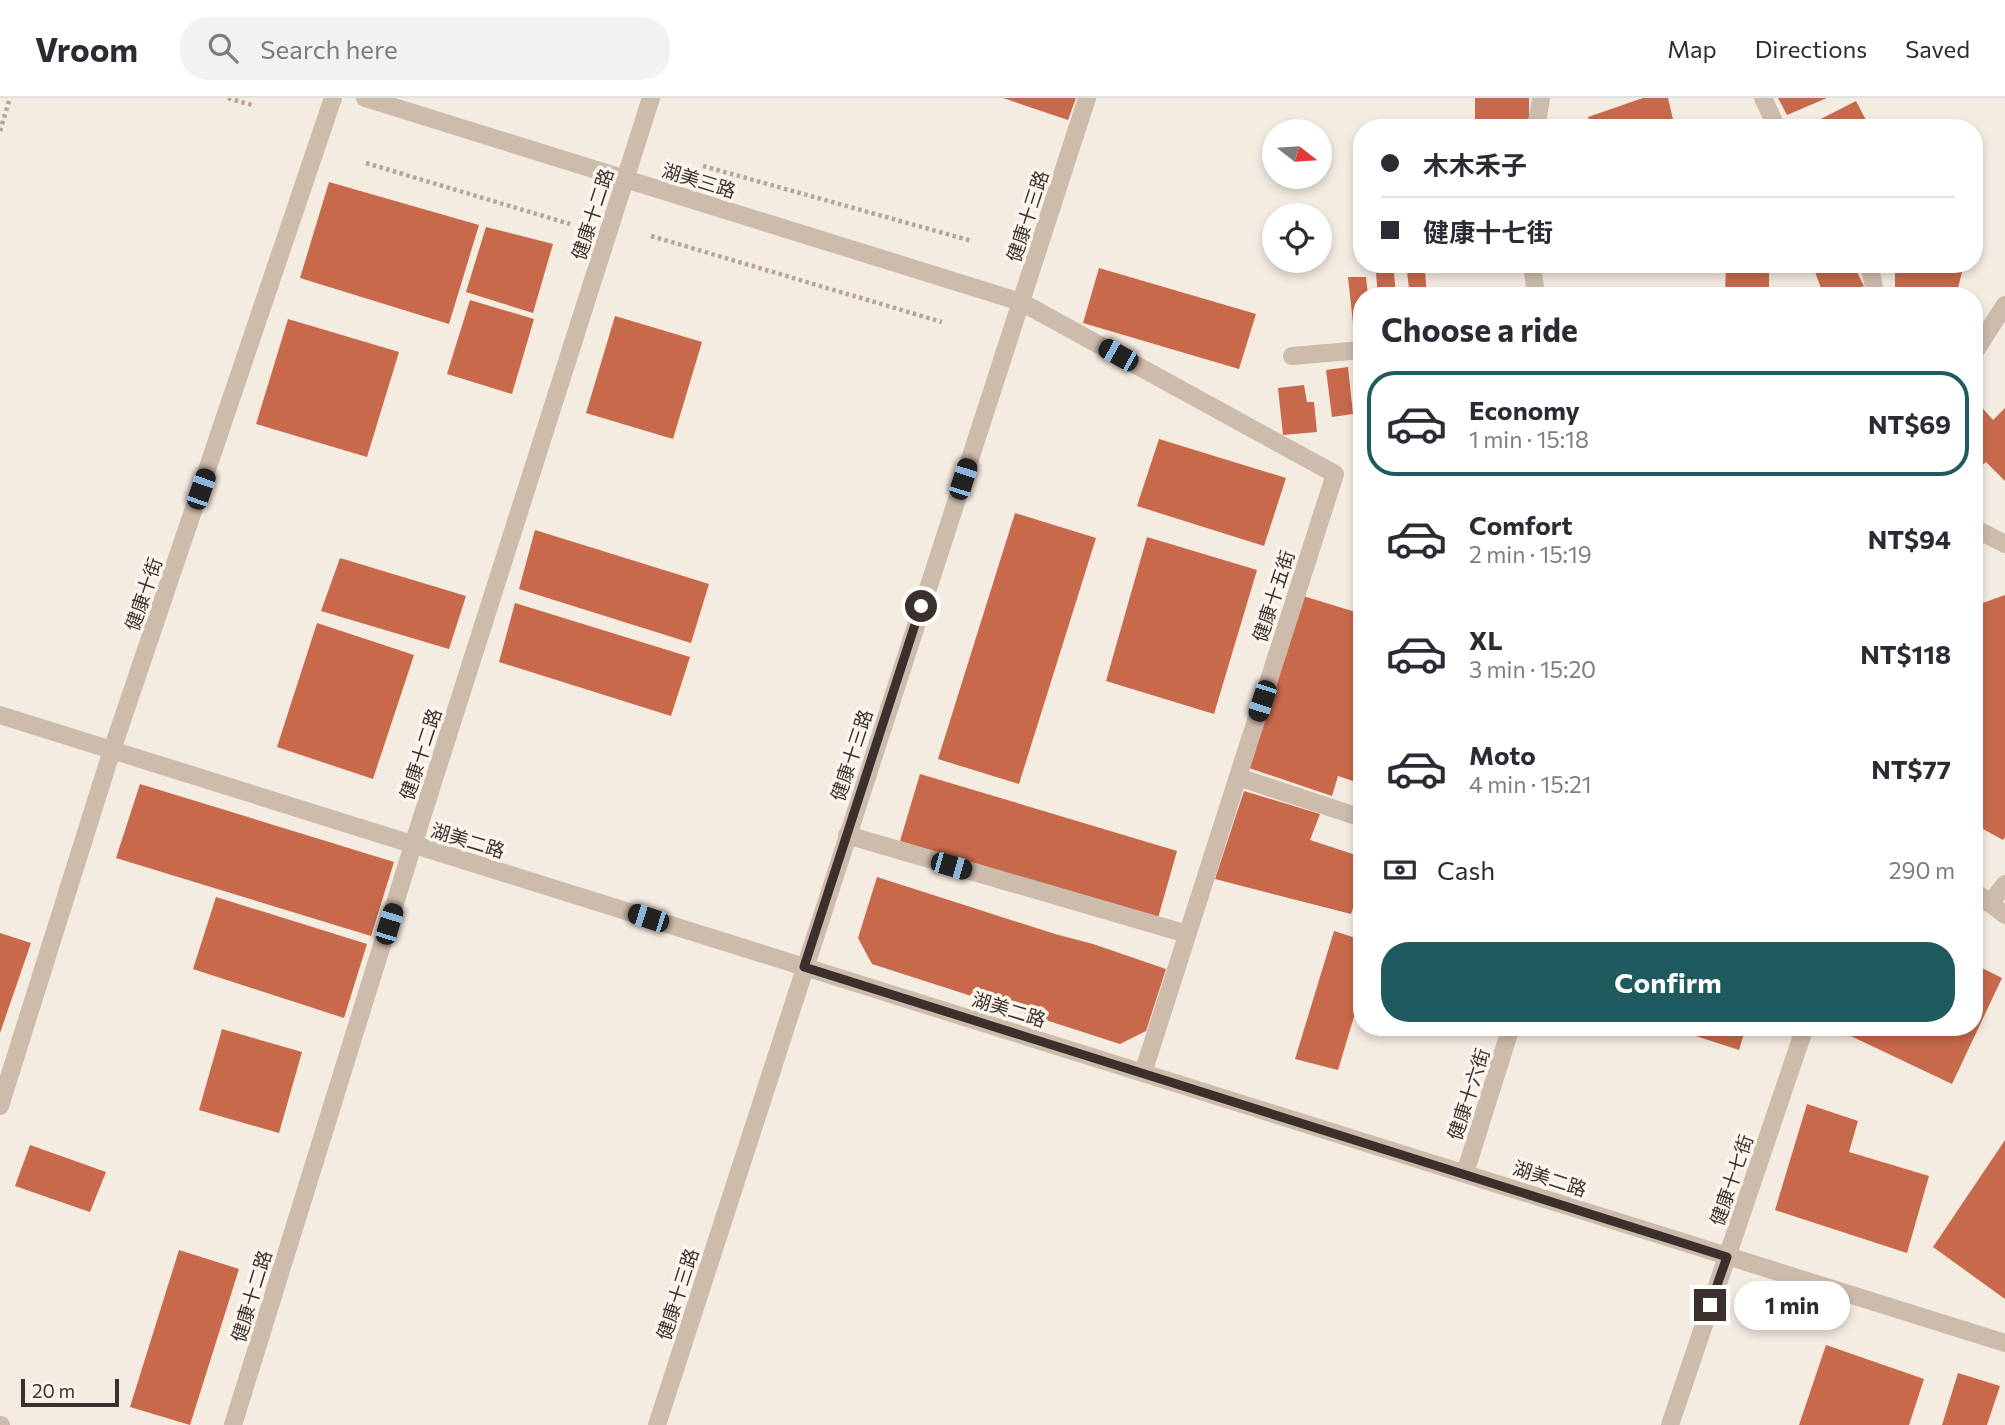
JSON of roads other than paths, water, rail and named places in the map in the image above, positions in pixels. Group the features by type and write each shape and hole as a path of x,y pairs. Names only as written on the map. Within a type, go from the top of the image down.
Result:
{"street":[{"name":"健康十街","path":"0,1107 112,750 333,98"},
{"name":"湖美三路","path":"365,98 1021,302"},
{"name":"健康十二路","path":"233,1425 413,845 651,98"},
{"name":"健康十三路","path":"657,1425 1087,98"},
{"path":"1538,119 1541,98"},
{"path":"1763,98 1773,119"},
{"name":"健康十五街","path":"1021,302 1335,474 1143,1073"},
{"path":"1983,340 2005,305"},
{"path":"1292,356 1353,351"},
{"path":"1983,533 2005,544"},
{"name":"湖美二路","path":"0,715 2005,1343"},
{"path":"1238,777 1353,815"},
{"path":"846,835 1187,934"},
{"path":"1990,904 2005,884"},
{"path":"1983,898 2005,915"},
{"name":"健康十六街","path":"1465,1173 1508,1036"},
{"name":"健康十七街","path":"1670,1425 1802,1036"}]}
